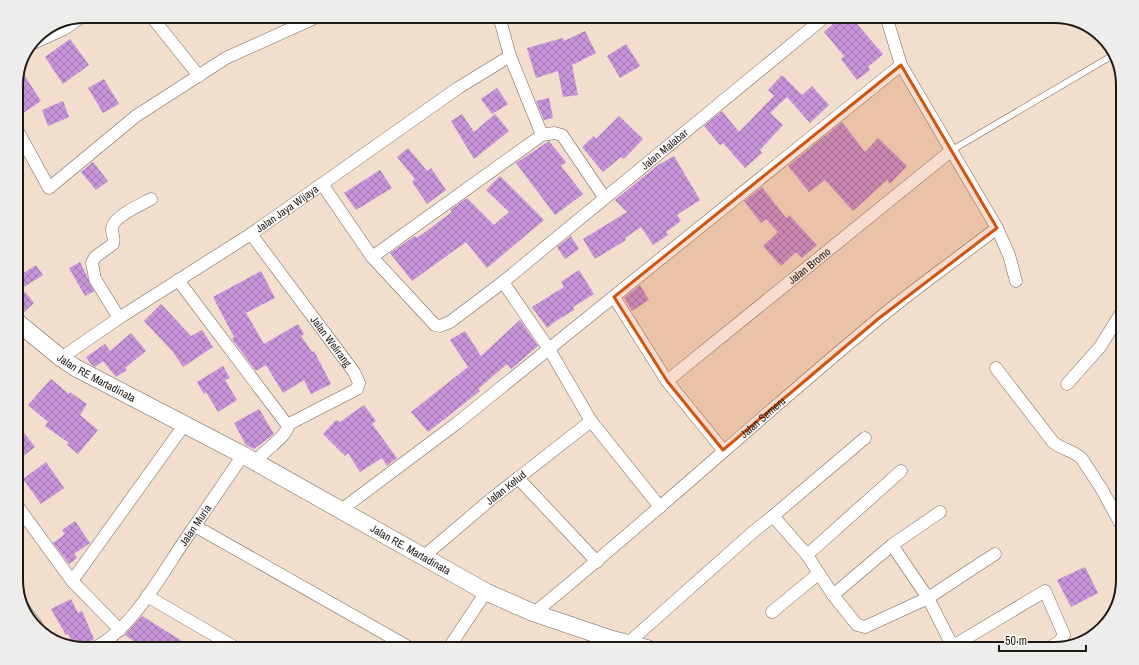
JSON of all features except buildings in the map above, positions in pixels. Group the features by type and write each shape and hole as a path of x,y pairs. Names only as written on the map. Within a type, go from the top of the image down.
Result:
{"main road":[{"name":"Jalan RE Martadinata","path":"23,331 76,368 185,424"},
{"name":"Jalan RE. Martadinata","path":"185,424 250,458 486,592 605,642"}],"street":[{"path":"157,23 199,76"},
{"path":"23,141 49,188 136,116 226,58 304,23"},
{"path":"501,23 510,56 542,135"},
{"name":"Jalan Malabar","path":"372,257 428,319 437,326 450,322 503,282 604,197 817,23"},
{"path":"888,23 901,65 997,228 1008,255 1016,281"},
{"path":"46,37 70,25"},
{"name":"Jalan Jaya Wijaya","path":"61,358 119,318 251,234 458,88 510,56"},
{"path":"341,510 456,423 614,298 901,65"},
{"path":"322,184 372,257 542,135 554,133 562,135 604,197"},
{"name":"Jalan Bromo","path":"667,382 952,150"},
{"path":"119,318 95,279 92,263 95,257 113,244 112,228 114,222 132,209 151,199"},
{"name":"Jalan Semeru","path":"534,613 597,562 723,450 878,319 997,228"},
{"name":"Jalan Welirang","path":"251,234 354,372 359,383 357,390 289,424"},
{"path":"178,280 285,422 289,424"},
{"path":"503,282 548,349 591,420 660,507"},
{"path":"614,298 667,382 723,450"},
{"path":"1067,384 1100,347 1116,321"},
{"path":"996,368 1053,442 1060,448 1079,455 1102,488 1116,515"},
{"name":"Jalan Kelud","path":"423,557 591,420"},
{"path":"72,581 185,424"},
{"name":"Jalan Muria","path":"105,642 120,630 147,596 195,526 250,458 265,450 284,433 289,424"},
{"path":"632,642 753,532 865,438"},
{"path":"807,555 901,471"},
{"path":"518,478 597,562"},
{"path":"833,595 892,545 940,512"},
{"path":"23,514 72,581 120,630"},
{"path":"773,516 807,555 818,574 857,625 862,627 928,598 994,554"},
{"path":"195,526 400,642"},
{"path":"892,545 928,598 950,642"},
{"path":"772,612 818,574"},
{"path":"963,642 1045,591 1064,635 1059,641"},
{"path":"453,642 486,592"},
{"path":"147,596 226,642"}],"lane":[{"path":"952,150 1109,57"}],"highlighted area":[{"path":"901,65 997,228 878,319 723,450 667,381 614,297"}]}
